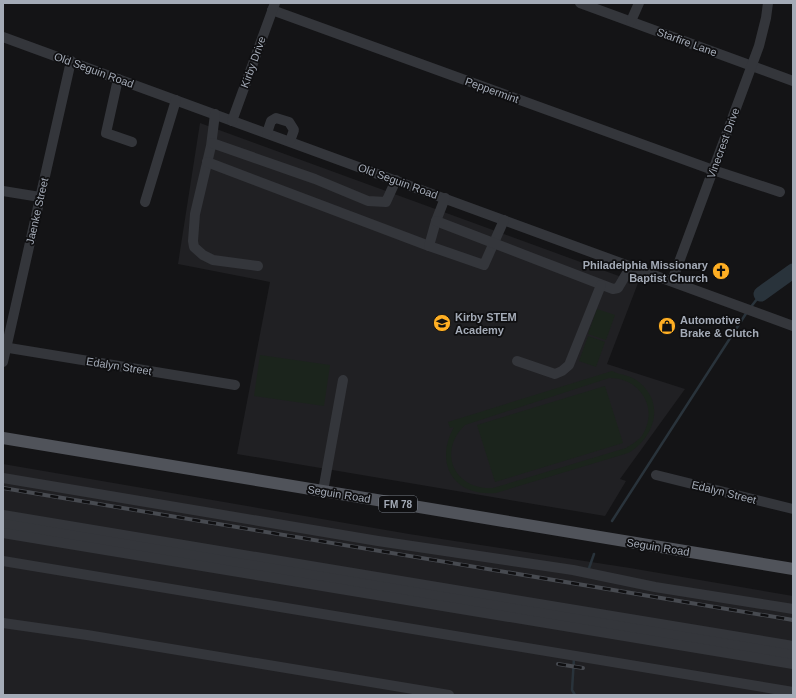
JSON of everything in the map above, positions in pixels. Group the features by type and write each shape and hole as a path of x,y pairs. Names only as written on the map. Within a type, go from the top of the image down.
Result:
{"main road":[{"name":"Seguin Road","path":"3,438 793,569"}],"street":[{"name":"Starfire Lane","path":"580,3 793,81"},
{"path":"631,21 639,3"},
{"name":"Vinecrest Drive","path":"672,281 751,66 764,28 768,3"},
{"name":"Kirby Drive","path":"232,121 273,6"},
{"name":"Peppermint","path":"273,6 713,170 780,192"},
{"name":"Old Seguin Road","path":"3,37 793,326"},
{"name":"Jaenke Street","path":"3,362 5,347 71,61"},
{"path":"118,79 106,134 132,142"},
{"path":"145,202 176,100"},
{"path":"216,114 212,143 195,214 194,247 203,255 213,260 258,266"},
{"path":"267,133 271,122 276,118 289,122 294,130 290,142"},
{"path":"212,143 315,179 368,201 386,202 396,180"},
{"path":"207,162 429,246 484,265 492,243 504,220"},
{"path":"3,191 40,197"},
{"path":"429,246 436,221 445,198"},
{"path":"436,221 613,290 618,288 631,266"},
{"path":"517,362 555,374 562,371 569,365 600,284"},
{"name":"Edalyn Street","path":"5,347 235,385"},
{"path":"323,491 343,380"},
{"name":"Edalyn Street","path":"656,475 793,508"},
{"path":"3,478 378,541 573,570 655,587 793,609"},
{"path":"3,515 793,646"},
{"path":"3,524 793,655"},
{"path":"3,532 793,664"},
{"path":"3,561 793,692"},
{"path":"3,623 87,635 449,695"}],"shaded area":[{"name":"Kirby STEM Academy","path":"200,123 638,283 607,364 685,389 620,479 626,481 605,516 237,454 270,282 178,264"},
{"path":"597,309 615,315 606,340 588,334"},
{"path":"588,336 605,342 596,367 579,361"},
{"path":"260,355 330,365 324,406 254,396"},
{"path":"612,371 633,378 640,383 648,392 653,401 654,411 650,430 637,447 628,453 496,493 481,493 468,489 451,475 447,465 446,453 448,440 454,427 450,428 448,422","holes":["609,378 620,379 637,388 647,404 649,414 642,436 626,448 493,488 479,487 468,483 460,476 454,467 451,457 452,447 457,436 465,425"]},
{"path":"605,386 623,443 495,482 477,425"},
{"path":"3,464 409,534 630,568 793,596 793,695 3,695"}],"waterway":[{"path":"761,294 793,271"},
{"path":"750,308 761,294"},
{"path":"612,521 747,312"},
{"path":"588,571 594,554"},
{"path":"574,658 572,690 575,695"}],"railway":[{"path":"3,488 793,620"},
{"path":"558,664 583,668"}],"place":[{"name":"Philadelphia Missionary Baptist Church","path":"721,271"},
{"name":"Kirby STEM Academy","path":"442,323"},
{"name":"Automotive Brake & Clutch","path":"667,326"}]}
